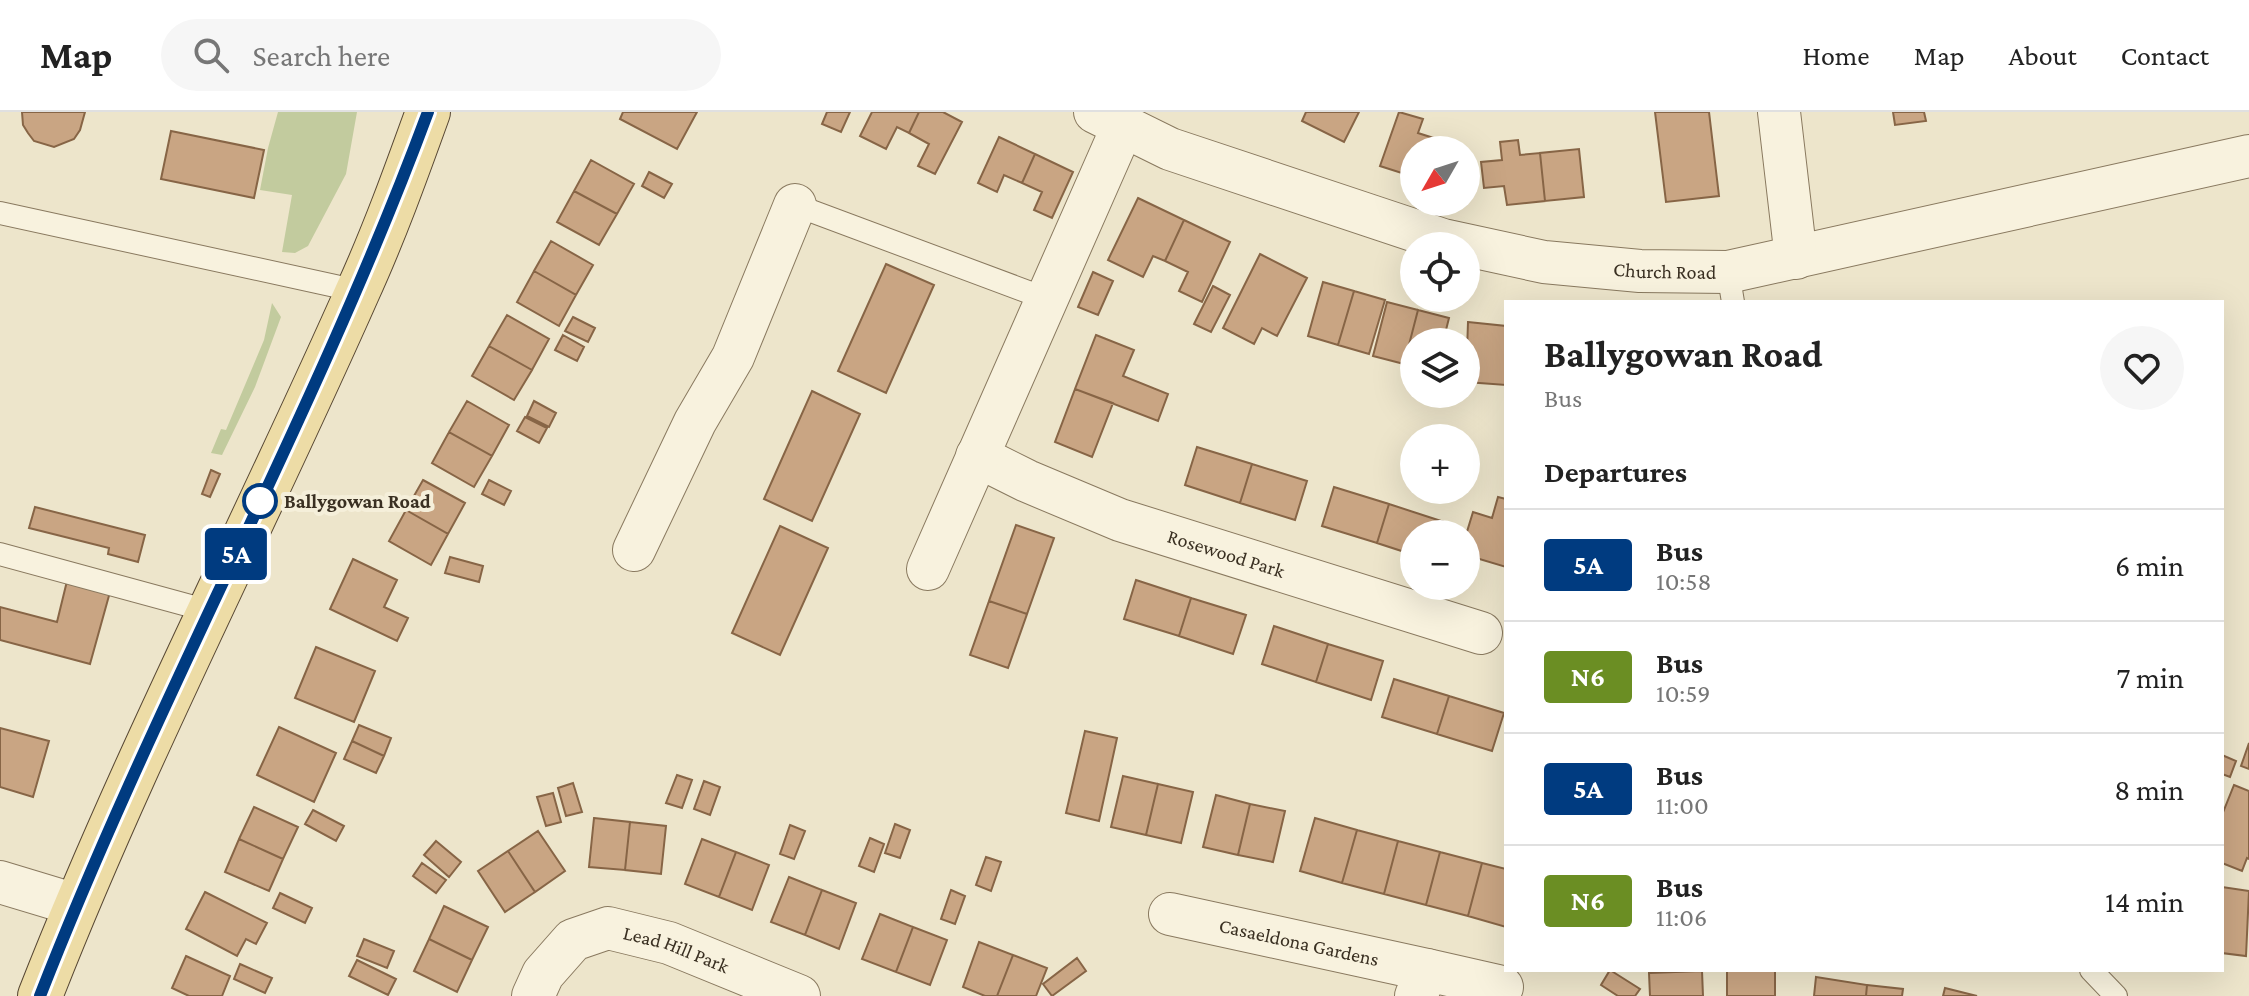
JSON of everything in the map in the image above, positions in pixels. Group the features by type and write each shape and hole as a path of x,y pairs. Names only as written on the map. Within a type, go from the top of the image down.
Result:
{"main road":[{"path":"40,996 76,905 358,291 428,112"}],"street":[{"path":"1779,112 1796,258"},
{"path":"928,569 1047,299 1111,118"},
{"name":"Church Road","path":"1111,118 1184,154 1443,240 1544,262 1640,271 1731,287 1796,258 2249,156"},
{"path":"634,550 695,422 733,357 795,205"},
{"name":"Rosewood Park","path":"977,456 1120,520 1481,633"},
{"path":"0,882 76,905"},
{"name":"Casaeldona Gardens","path":"1170,914 1422,983 1502,987"},
{"name":"Lead Hill Park","path":"533,996 543,974 573,940 608,928 669,943 799,996"}],"lane":[{"path":"795,205 1047,299"},
{"path":"0,213 358,291"},
{"path":"0,554 209,611"},
{"path":"2093,972 2116,996"}],"green space":[{"path":"278,112 357,112 346,174 308,246 295,253 282,252 292,195 260,190"},
{"path":"272,303 281,317 255,387 222,455 211,453 221,429 226,430 264,340"}],"building":[{"path":"22,112 85,112 74,139 54,147 34,141 23,125"},
{"path":"623,112 697,112 677,149 620,119"},
{"path":"827,112 850,112 841,132 822,124"},
{"path":"872,112 919,112 909,133 897,127 886,149 860,136"},
{"path":"919,112 943,112 962,122 935,174 918,166 929,144 909,133"},
{"path":"1306,112 1359,112 1344,142 1302,121"},
{"path":"1399,112 1423,119 1418,133 1427,136 1400,136 1400,172 1380,166"},
{"path":"1655,112 1709,112 1719,196 1666,202"},
{"path":"1893,112 1924,112 1926,121 1895,125"},
{"path":"171,131 264,150 254,198 161,179"},
{"path":"999,137 1035,154 1022,183 1004,175 997,192 978,183"},
{"path":"1518,140 1520,155 1540,153 1545,201 1507,205 1504,186 1484,188 1481,162 1502,160 1500,142"},
{"path":"1579,149 1584,197 1545,201 1540,153"},
{"path":"1035,154 1073,172 1052,218 1034,210 1042,192 1022,183"},
{"path":"591,160 634,184 617,214 574,191"},
{"path":"649,172 672,184 664,198 642,186"},
{"path":"574,191 617,214 599,245 557,222"},
{"path":"1138,198 1184,220 1165,261 1153,256 1143,277 1108,260"},
{"path":"1184,220 1230,242 1202,302 1179,291 1188,272 1165,261"},
{"path":"551,241 593,265 576,295 534,271"},
{"path":"1260,254 1307,278 1277,336 1262,328 1254,344 1223,328"},
{"path":"886,264 934,285 886,393 838,371"},
{"path":"534,271 576,295 559,326 517,302"},
{"path":"1093,272 1113,281 1098,315 1078,307"},
{"path":"1323,282 1354,291 1338,345 1308,336"},
{"path":"1213,286 1230,295 1211,332 1194,324"},
{"path":"1354,291 1385,300 1369,354 1338,345"},
{"path":"1387,302 1400,305 1400,312 1417,312 1413,328 1400,328 1400,363 1373,356"},
{"path":"1417,312 1449,318 1446,328 1413,328"},
{"path":"507,315 549,339 532,370 489,346"},
{"path":"573,317 595,328 588,342 565,331"},
{"path":"1468,322 1504,326 1504,385 1480,383 1480,328 1468,328"},
{"path":"563,335 584,347 577,361 555,350"},
{"path":"1096,335 1134,350 1123,376 1168,394 1158,421 1075,389"},
{"path":"489,346 532,370 514,400 472,376"},
{"path":"1075,389 1113,403 1092,457 1055,442"},
{"path":"812,391 860,414 812,521 764,499"},
{"path":"467,401 509,425 492,456 449,432"},
{"path":"534,401 556,413 549,427 527,416"},
{"path":"525,417 547,428 539,443 517,431"},
{"path":"449,432 492,456 474,487 432,463"},
{"path":"1197,447 1252,464 1240,503 1185,485"},
{"path":"1252,464 1307,481 1295,520 1240,503"},
{"path":"211,470 220,474 210,497 202,494"},
{"path":"423,480 465,503 448,534 406,510"},
{"path":"489,480 511,491 504,505 482,494"},
{"path":"1334,487 1389,504 1377,543 1322,526"},
{"path":"1498,497 1504,498 1504,566 1480,559 1480,520 1471,520 1473,512 1492,518"},
{"path":"1389,504 1438,520 1400,520 1400,550 1377,543"},
{"path":"35,507 145,535 138,562 108,554 109,548 29,528"},
{"path":"406,510 448,534 431,565 389,541"},
{"path":"1016,525 1054,538 1027,614 989,601"},
{"path":"780,526 828,548 780,655 732,633"},
{"path":"450,557 483,566 479,582 445,573"},
{"path":"353,559 397,580 384,607 408,618 397,641 330,609"},
{"path":"1136,580 1191,598 1179,636 1124,619"},
{"path":"67,581 110,592 90,664 0,640 0,607 57,622"},
{"path":"1191,598 1246,615 1233,654 1179,636"},
{"path":"989,601 1027,614 1008,668 970,655"},
{"path":"1274,626 1328,644 1316,682 1262,664"},
{"path":"1328,644 1383,661 1371,700 1316,682"},
{"path":"316,647 375,671 354,722 295,698"},
{"path":"1394,679 1449,696 1437,734 1382,717"},
{"path":"1449,696 1504,713 1492,751 1437,734"},
{"path":"359,725 391,738 384,756 352,741"},
{"path":"279,727 336,753 314,802 257,775"},
{"path":"0,728 49,741 33,797 0,787"},
{"path":"1085,731 1117,738 1099,821 1066,813"},
{"path":"352,741 384,756 376,773 344,759"},
{"path":"2249,743 2249,769 2241,766"},
{"path":"2224,756 2236,761 2230,777 2224,775"},
{"path":"677,775 692,780 682,808 666,803"},
{"path":"1123,776 1158,784 1146,835 1111,827"},
{"path":"704,781 720,787 710,815 694,809"},
{"path":"573,783 582,812 566,816 558,788"},
{"path":"1158,784 1193,792 1181,843 1146,835"},
{"path":"2234,785 2249,791 2249,859 2242,871 2224,864 2224,810"},
{"path":"553,793 561,822 546,826 537,797"},
{"path":"1216,795 1250,804 1238,855 1203,847"},
{"path":"1250,804 1285,811 1273,862 1238,855"},
{"path":"254,807 298,827 283,859 239,839"},
{"path":"313,810 344,826 336,841 305,824"},
{"path":"594,818 630,822 625,870 589,867"},
{"path":"1315,818 1357,830 1342,883 1300,871"},
{"path":"630,822 666,826 661,874 625,870"},
{"path":"895,824 910,830 900,858 885,853"},
{"path":"790,825 805,831 794,859 780,854"},
{"path":"1357,830 1398,841 1384,894 1342,883"},
{"path":"538,831 565,871 535,892 508,851"},
{"path":"870,838 884,844 874,872 859,866"},
{"path":"239,839 283,859 269,891 225,872"},
{"path":"702,839 736,852 719,897 685,884"},
{"path":"436,841 461,862 449,877 424,855"},
{"path":"1398,841 1440,852 1426,905 1384,894"},
{"path":"508,851 535,892 505,912 478,871"},
{"path":"736,852 769,865 752,910 719,897"},
{"path":"1440,852 1482,863 1468,916 1426,905"},
{"path":"986,857 1001,862 991,891 976,885"},
{"path":"422,863 446,880 436,893 413,876"},
{"path":"1482,863 1504,868 1504,926 1468,916"},
{"path":"789,877 822,890 805,935 771,922"},
{"path":"2224,887 2249,891 2246,956 2224,953"},
{"path":"822,890 856,903 839,949 805,935"},
{"path":"951,890 965,896 955,924 941,919"},
{"path":"205,892 267,923 256,944 246,939 237,956 186,929"},
{"path":"280,893 312,908 305,923 273,908"},
{"path":"444,906 488,927 472,960 429,939"},
{"path":"880,914 913,927 896,972 862,959"},
{"path":"913,927 947,940 930,985 896,972"},
{"path":"364,939 394,951 387,968 357,956"},
{"path":"429,939 472,960 457,992 414,971"},
{"path":"979,942 1013,955 997,996 985,996 963,987"},
{"path":"1013,955 1047,968 1036,996 997,996"},
{"path":"186,956 230,976 222,996 189,996 172,988"},
{"path":"1077,958 1086,971 1052,996 1043,984"},
{"path":"357,960 396,979 388,995 349,976"},
{"path":"240,964 272,978 265,993 234,979"},
{"path":"1609,972 1613,972 1640,989 1635,996 1618,996 1601,985"},
{"path":"1702,972 1703,996 1650,996 1649,973"},
{"path":"1727,972 1775,972 1775,996 1727,996"},
{"path":"1816,977 1867,985 1866,996 1814,996"},
{"path":"1867,985 1903,989 1902,996 1866,996"},
{"path":"1945,988 1977,996 1943,996"}],"bus line":[{"name":"5A","path":"40,996 126,793 358,291 415,153 428,112"}],"place":[{"name":"Ballygowan Road","path":"260,501"}]}
